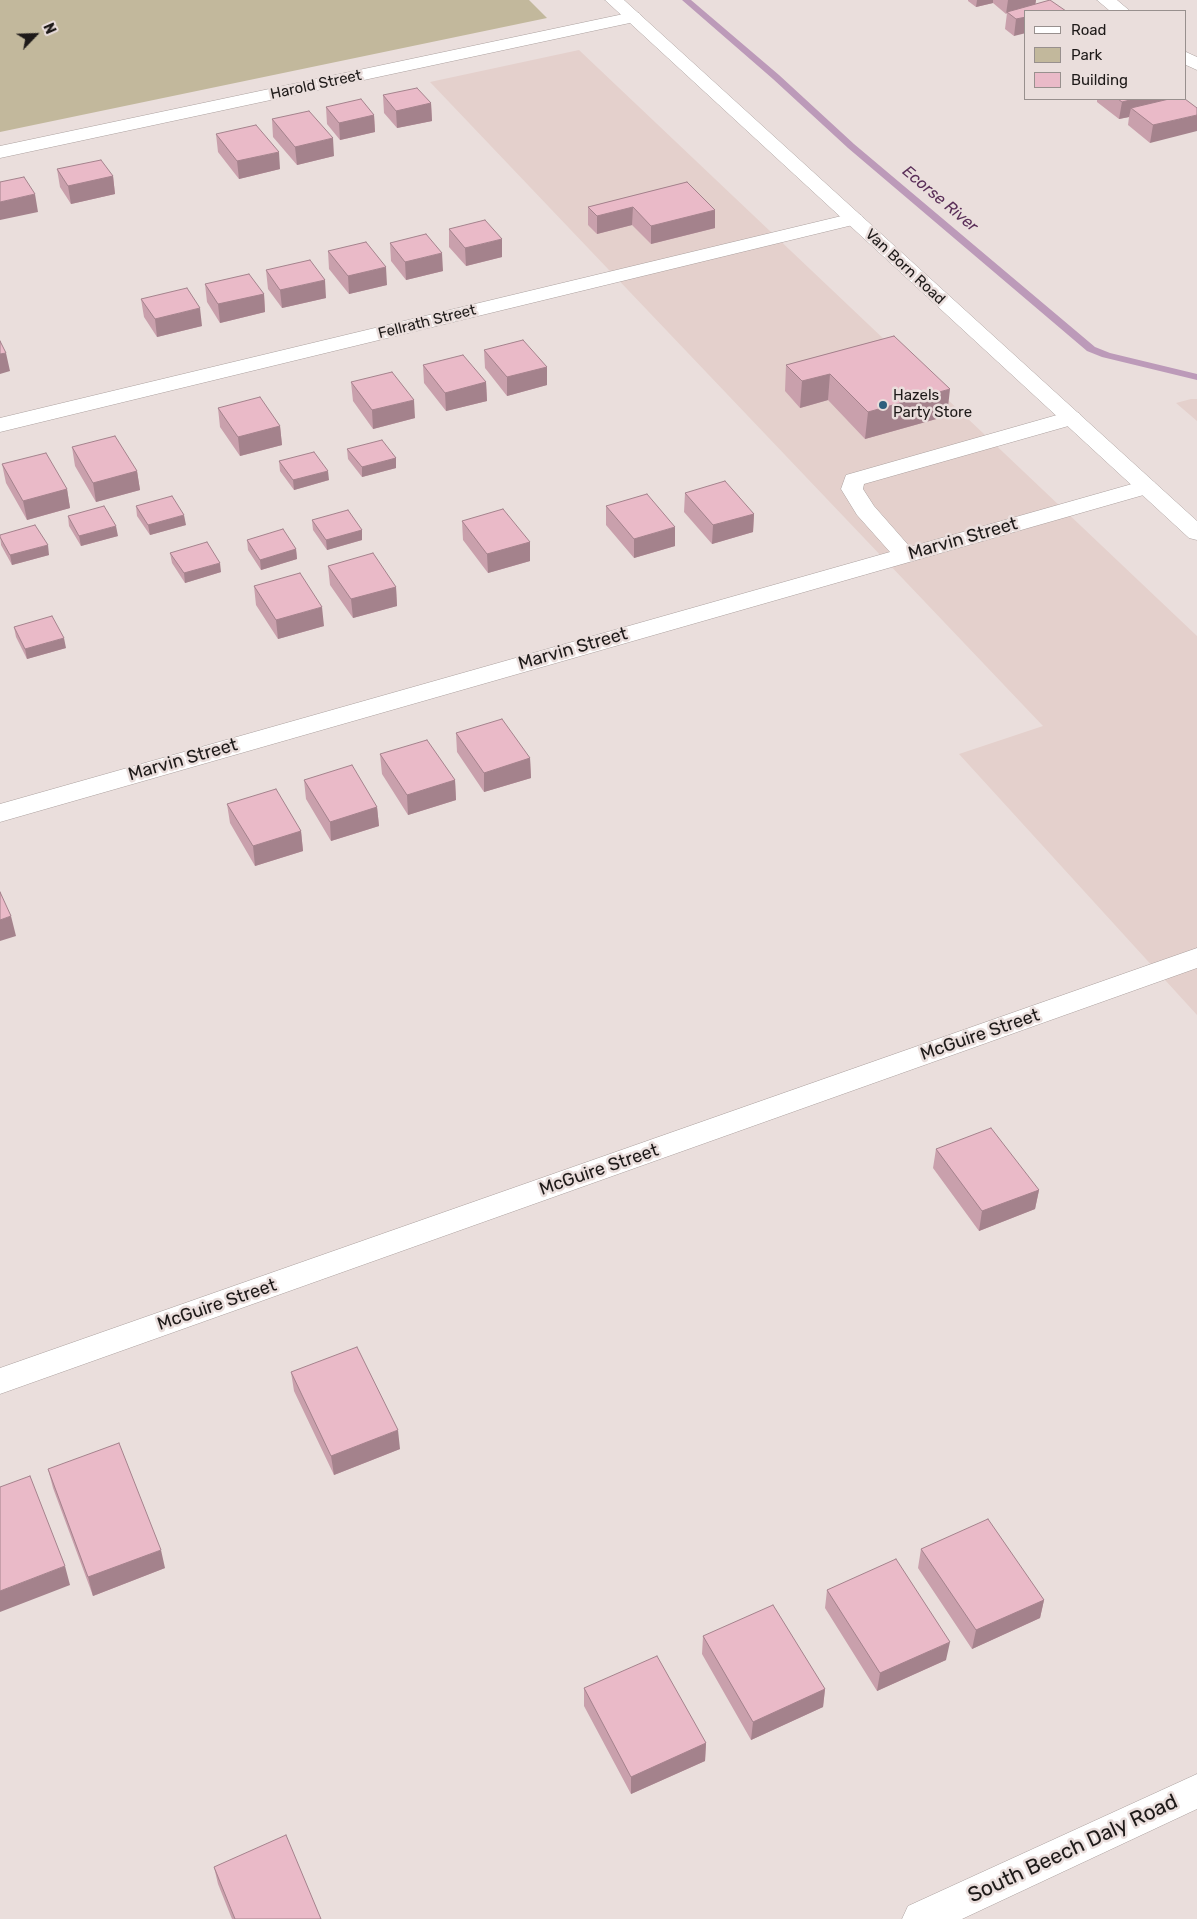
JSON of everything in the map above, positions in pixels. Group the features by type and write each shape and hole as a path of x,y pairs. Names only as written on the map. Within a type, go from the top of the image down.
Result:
{"street":[{"name":"Van Born Road","path":"614,0 1197,533"},
{"path":"1106,0 1120,10"},
{"name":"Harold Street","path":"0,152 633,17"},
{"name":"Fellrath Street","path":"0,425 854,219"},
{"path":"905,555 865,510 852,489 854,480 1071,418"},
{"name":"Marvin Street","path":"0,813 1146,487"},
{"name":"McGuire Street","path":"0,1381 1197,958"},
{"name":"South Beech Daly Road","path":"921,1919 1197,1791"}],"shaded area":[{"path":"579,50 1197,636 1197,1015 959,754 1043,726 430,82"},
{"path":"1197,399 1197,421 1176,403"}],"green space":[{"path":"0,0 529,0 547,18 0,132"}],"building":[{"path":"1050,0 1065,10 1024,10 1024,17 1016,19 1007,12"},
{"path":"417,88 431,103 396,111 383,95"},
{"path":"361,99 374,115 339,123 326,107"},
{"path":"1165,100 1186,100 1197,108 1197,115 1153,125 1131,108"},
{"path":"309,111 333,138 295,147 272,119"},
{"path":"256,125 279,152 237,161 216,134"},
{"path":"101,160 113,176 68,186 57,169"},
{"path":"24,177 35,194 0,202 0,182"},
{"path":"687,182 715,210 651,226 633,207 597,216 588,207"},
{"path":"485,220 502,239 465,248 449,229"},
{"path":"426,234 442,253 405,262 390,243"},
{"path":"366,242 386,267 348,276 328,251"},
{"path":"310,260 325,280 280,290 266,270"},
{"path":"249,274 264,294 218,304 205,284"},
{"path":"187,288 200,308 155,319 141,299"},
{"path":"894,336 950,389 868,412 830,374 802,381 786,365"},
{"path":"523,340 547,367 507,377 484,350"},
{"path":"0,341 6,353 0,354"},
{"path":"463,355 486,382 445,393 423,365"},
{"path":"392,372 414,400 372,410 351,382"},
{"path":"260,397 280,426 238,437 218,408"},
{"path":"115,436 137,471 93,483 72,447"},
{"path":"382,440 396,458 362,467 347,449"},
{"path":"314,452 328,471 293,480 279,461"},
{"path":"46,453 67,489 23,501 2,464"},
{"path":"725,481 754,514 713,525 685,493"},
{"path":"647,494 675,527 634,539 606,506"},
{"path":"172,496 184,515 148,525 136,506"},
{"path":"104,506 116,526 79,536 68,516"},
{"path":"503,509 530,542 487,554 462,521"},
{"path":"348,510 362,530 326,540 312,520"},
{"path":"35,525 48,545 10,555 0,535"},
{"path":"283,529 296,549 260,560 247,540"},
{"path":"207,542 220,563 184,573 170,553"},
{"path":"373,553 396,587 351,599 328,566"},
{"path":"300,573 322,607 276,620 254,586"},
{"path":"52,616 64,638 25,649 14,627"},
{"path":"502,719 530,758 484,773 456,733"},
{"path":"427,740 455,780 407,795 380,754"},
{"path":"352,765 377,807 330,822 304,780"},
{"path":"276,789 301,831 253,846 227,804"},
{"path":"0,892 11,916 0,920"},
{"path":"991,1128 1039,1190 982,1211 936,1149"},
{"path":"357,1347 398,1430 331,1456 291,1372"},
{"path":"119,1443 161,1550 88,1577 48,1469"},
{"path":"30,1476 65,1566 0,1591 0,1487"},
{"path":"988,1519 1044,1600 976,1630 921,1549"},
{"path":"896,1559 950,1642 880,1673 827,1590"},
{"path":"773,1605 825,1689 753,1722 703,1636"},
{"path":"657,1656 706,1743 631,1777 584,1688"},
{"path":"286,1835 321,1919 235,1919 214,1867"}],"waterway":[{"name":"Ecorse River","path":"686,0 776,77 851,146 1091,349 1106,355 1197,377"}],"place":[{"name":"Hazels Party Store","path":"883,405"}]}
